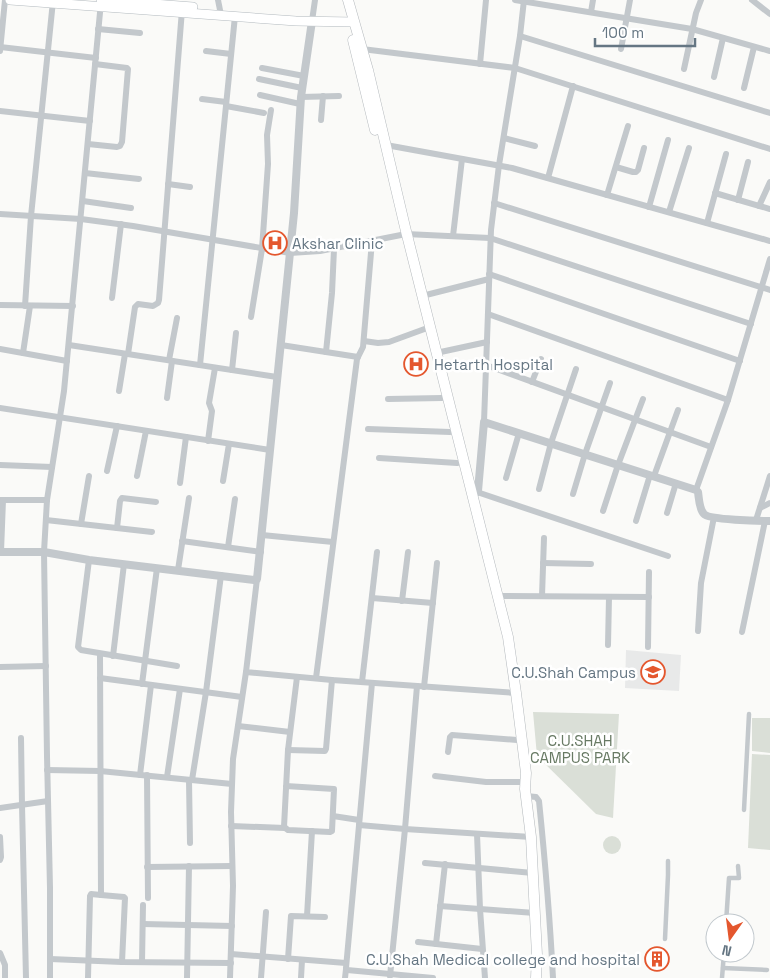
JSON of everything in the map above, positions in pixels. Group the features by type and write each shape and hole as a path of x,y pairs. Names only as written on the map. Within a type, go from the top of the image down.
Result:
{"highway":[{"path":"342,0 362,49 368,70 386,145 404,235 422,296 457,463 500,632 514,694 524,758 525,789"},
{"path":"348,0 351,22 404,235 474,492 508,637 517,740 531,837 537,955 536,978"}],"main road":[{"path":"10,0 186,6"},
{"path":"105,3 165,2 235,16 296,21 351,22"},
{"path":"220,12 293,16 308,20"}],"street":[{"path":"0,51 5,0"},
{"path":"218,0 220,12"},
{"path":"230,978 233,759 261,552 294,213 300,100 304,76 308,20 315,0"},
{"path":"480,64 486,0"},
{"path":"515,0 558,3 591,12 692,29 770,51"},
{"path":"524,0 490,238 484,422 474,492 668,556"},
{"path":"591,12 593,0"},
{"path":"621,49 630,0"},
{"path":"684,69 692,29 701,0"},
{"path":"752,0 770,14"},
{"path":"23,353 28,306 32,216 53,2"},
{"path":"50,978 44,552 47,500 69,345 98,29 105,3"},
{"path":"119,392 135,307 138,304 153,306 159,300 168,184 186,6"},
{"path":"200,365 235,16"},
{"path":"98,29 140,33"},
{"path":"520,36 770,113"},
{"path":"714,76 723,38"},
{"path":"744,88 754,47"},
{"path":"0,48 48,53 128,69 123,133 120,146 88,144"},
{"path":"362,49 515,68 770,149"},
{"path":"206,51 231,54"},
{"path":"262,68 304,76"},
{"path":"259,79 302,88"},
{"path":"548,178 574,86"},
{"path":"260,95 300,100 323,96 339,96"},
{"path":"322,120 323,96"},
{"path":"202,99 264,113"},
{"path":"251,317 262,248 268,164 267,135 271,110"},
{"path":"0,111 90,121"},
{"path":"608,195 628,126"},
{"path":"504,138 535,146"},
{"path":"649,207 668,140"},
{"path":"386,145 499,165 770,241"},
{"path":"616,166 636,172 644,148"},
{"path":"669,212 689,148"},
{"path":"707,223 726,154"},
{"path":"453,236 462,159"},
{"path":"738,200 748,162"},
{"path":"85,173 139,179"},
{"path":"759,206 770,182"},
{"path":"168,184 190,187"},
{"path":"715,193 770,209"},
{"path":"82,201 131,208"},
{"path":"494,203 770,290"},
{"path":"0,214 81,219 122,224 290,254 320,252 404,235 490,238 751,324"},
{"path":"112,298 122,224"},
{"path":"316,678 358,357 363,350 372,241"},
{"path":"326,352 334,249"},
{"path":"696,490 728,400 770,259"},
{"path":"422,296 489,276 740,361"},
{"path":"0,305 72,306"},
{"path":"488,314 728,400"},
{"path":"167,398 176,318"},
{"path":"364,341 389,342 428,328"},
{"path":"232,370 236,333"},
{"path":"436,353 487,342"},
{"path":"69,345 278,377"},
{"path":"281,345 358,357"},
{"path":"0,349 67,361"},
{"path":"532,382 540,359"},
{"path":"486,365 711,447"},
{"path":"208,441 212,411 209,403 215,368"},
{"path":"539,489 551,443 576,369"},
{"path":"573,494 610,383"},
{"path":"388,399 442,398"},
{"path":"603,510 643,398"},
{"path":"0,408 270,450"},
{"path":"636,521 678,410"},
{"path":"484,422 696,490 703,514 707,516 767,521 742,632"},
{"path":"108,471 117,426"},
{"path":"368,429 450,432"},
{"path":"136,476 146,431"},
{"path":"506,478 519,433"},
{"path":"180,483 186,437"},
{"path":"223,480 229,444"},
{"path":"379,458 457,463"},
{"path":"0,465 52,467"},
{"path":"80,524 89,476"},
{"path":"756,520 770,476"},
{"path":"667,513 676,483"},
{"path":"117,528 122,498 156,502"},
{"path":"178,570 188,498"},
{"path":"228,547 235,499"},
{"path":"47,500 1,500 1,552 44,552 89,560 257,579"},
{"path":"760,508 770,503"},
{"path":"698,631 701,583 714,517"},
{"path":"46,520 152,532"},
{"path":"262,535 333,542"},
{"path":"542,596 544,538"},
{"path":"182,540 261,552"},
{"path":"362,682 377,552"},
{"path":"402,601 408,552"},
{"path":"89,560 78,647 81,650 100,654 177,666"},
{"path":"424,687 437,563"},
{"path":"543,563 592,564"},
{"path":"113,656 124,564"},
{"path":"142,684 157,568"},
{"path":"648,647 649,572"},
{"path":"190,843 191,780 206,692 221,575"},
{"path":"498,596 649,598"},
{"path":"608,645 609,597"},
{"path":"372,598 432,603"},
{"path":"100,654 101,895"},
{"path":"0,667 46,666"},
{"path":"246,672 514,694"},
{"path":"285,828 288,750 297,677"},
{"path":"100,678 242,697"},
{"path":"288,750 325,751 332,680"},
{"path":"345,978 372,683"},
{"path":"148,898 143,775 151,685"},
{"path":"390,976 406,829 417,686"},
{"path":"167,777 180,689"},
{"path":"744,810 749,714"},
{"path":"238,726 290,732"},
{"path":"448,752 452,735 517,740"},
{"path":"21,738 26,978"},
{"path":"48,770 100,770 232,784"},
{"path":"435,776 525,789 539,801 546,864 552,978"},
{"path":"231,826 332,831 334,789 286,786"},
{"path":"0,808 48,801"},
{"path":"333,816 406,829 531,837"},
{"path":"307,916 312,831"},
{"path":"477,834 485,978"},
{"path":"0,837 0,860"},
{"path":"665,939 668,861"},
{"path":"425,862 532,872"},
{"path":"436,944 445,864"},
{"path":"187,978 188,866"},
{"path":"147,867 232,866"},
{"path":"727,913 729,878 739,878 738,866"},
{"path":"88,978 91,894 124,896 126,898 122,962"},
{"path":"142,962 143,904"},
{"path":"440,906 535,913"},
{"path":"261,978 266,912"},
{"path":"288,959 291,916 325,917"},
{"path":"143,924 232,926"},
{"path":"418,942 482,949"},
{"path":"0,953 5,965 5,978"},
{"path":"231,954 346,966 390,976 433,978"},
{"path":"50,959 122,962 230,962"},
{"path":"302,960 302,978"},
{"path":"722,978 723,963"},
{"path":"722,968 767,970"}],"shaded area":[{"name":"C.U.Shah Campus","path":"626,650 681,655 679,691 625,688"}],"green space":[{"name":"C.U.SHAH CAMPUS PARK","path":"533,712 619,714 613,818 596,814 537,756"},
{"path":"752,718 770,718 770,753 752,751"},
{"path":"752,754 770,755 770,850 748,848"},
{"path":"612,836 618,839 621,845 618,851 612,854 606,851 603,845 606,839"}],"place":[{"name":"Akshar Clinic","path":"275,243"},
{"name":"Hetarth Hospital","path":"416,364"},
{"name":"C.U.Shah Campus","path":"653,672"},
{"name":"C.U.Shah Medical college and hospital","path":"657,959"}]}
